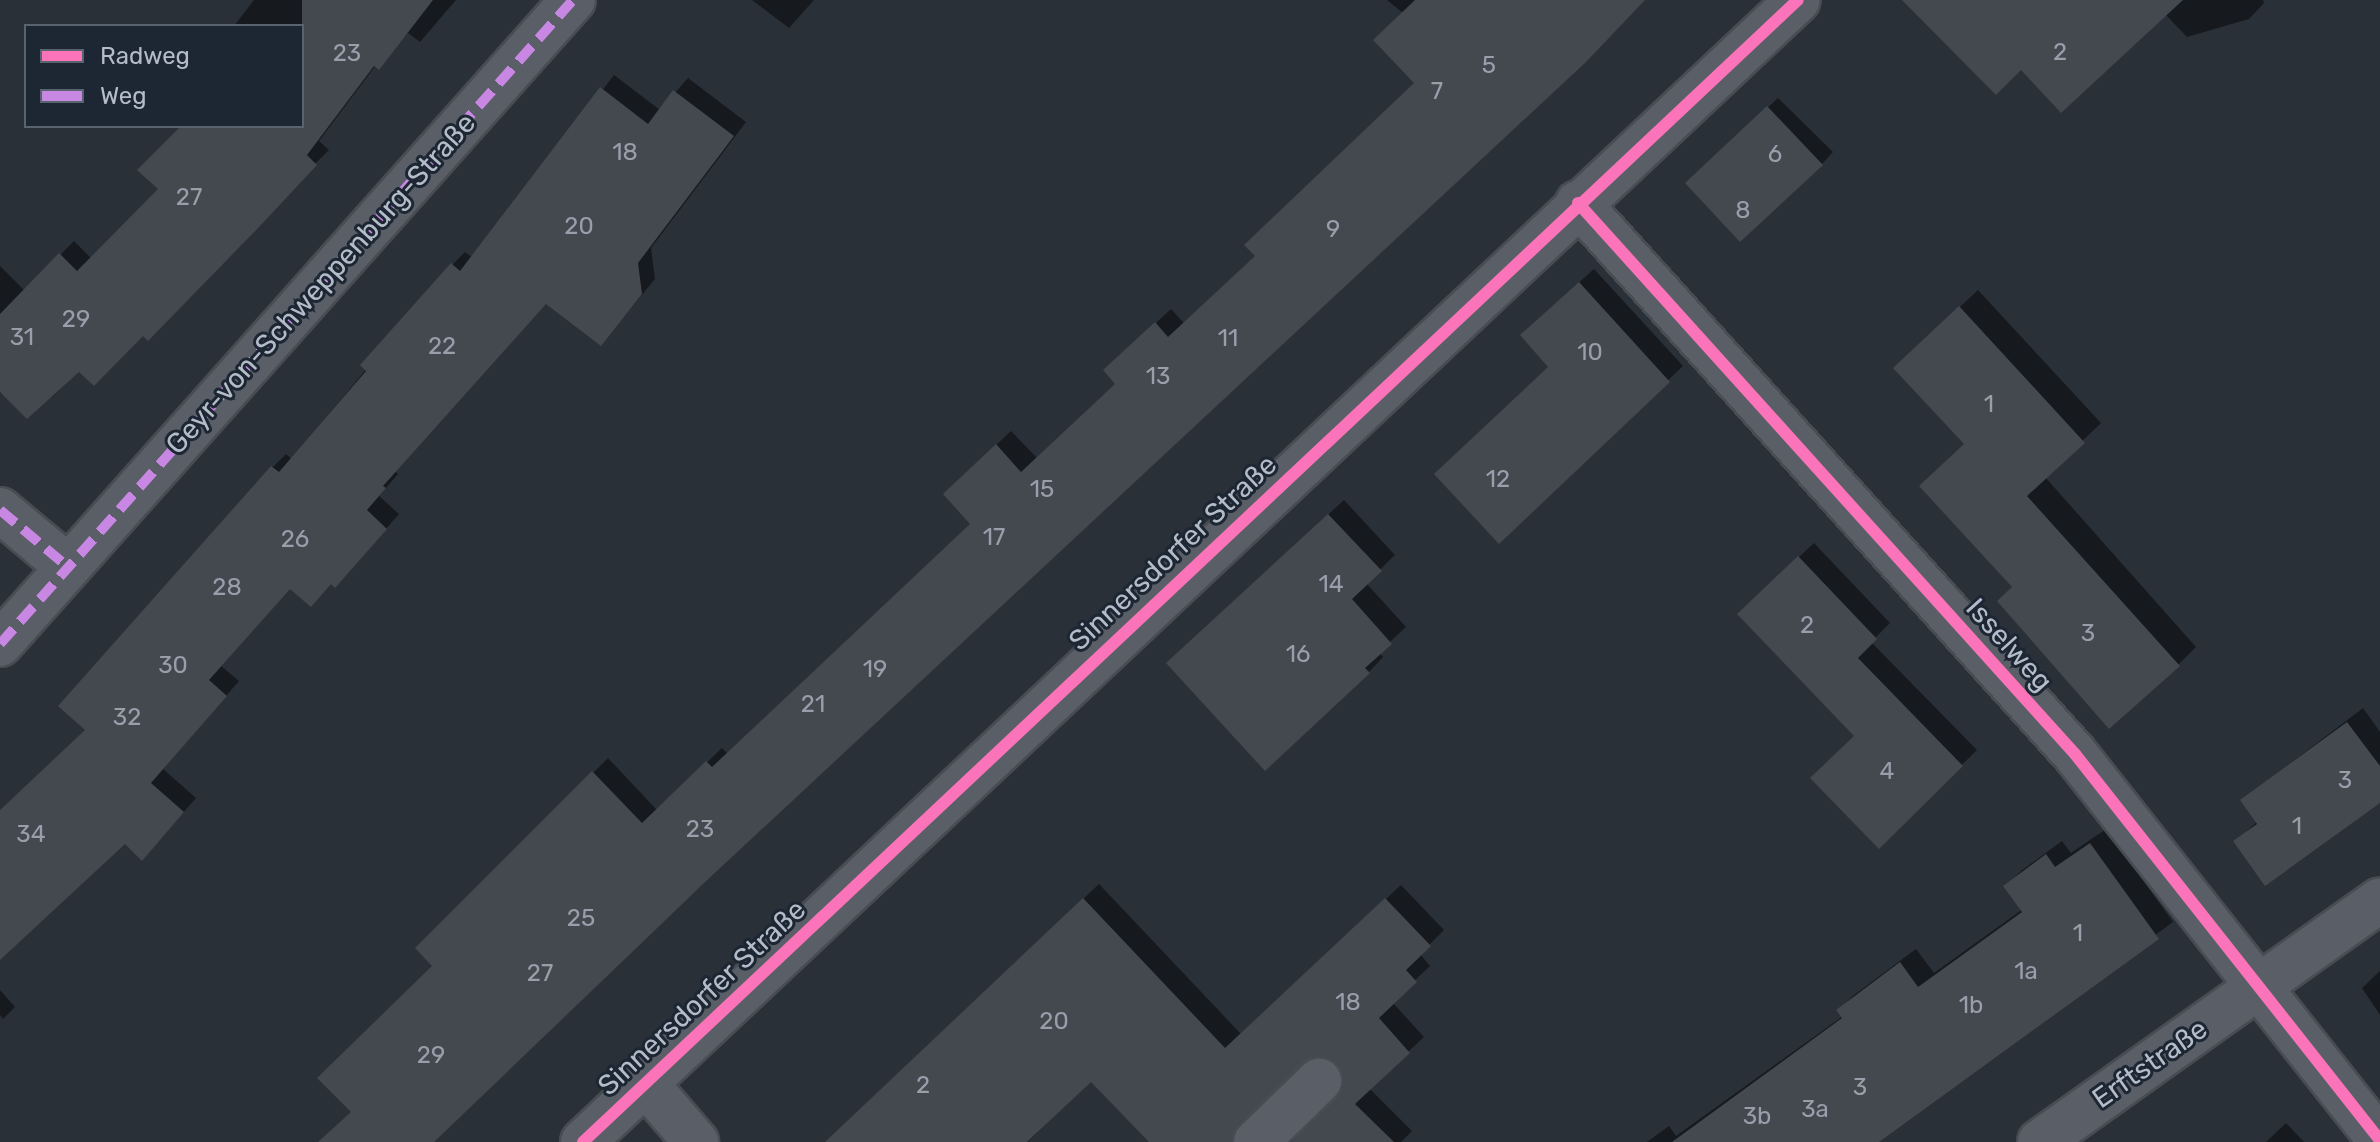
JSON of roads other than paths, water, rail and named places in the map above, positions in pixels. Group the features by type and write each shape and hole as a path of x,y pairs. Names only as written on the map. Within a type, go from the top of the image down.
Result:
{"street":[{"name":"Geyr-von-Schweppenburg-Straße","path":"0,644 573,0"},
{"name":"Sinnersdorfer Straße","path":"583,1142 1578,203 1798,0"},
{"name":"Isselweg","path":"1578,203 2075,754 2380,1140"},
{"path":"0,510 68,567"},
{"name":"Erftstraße","path":"2040,1142 2380,900"},
{"path":"1256,1142 1319,1081"},
{"path":"646,1084 696,1142"}]}
